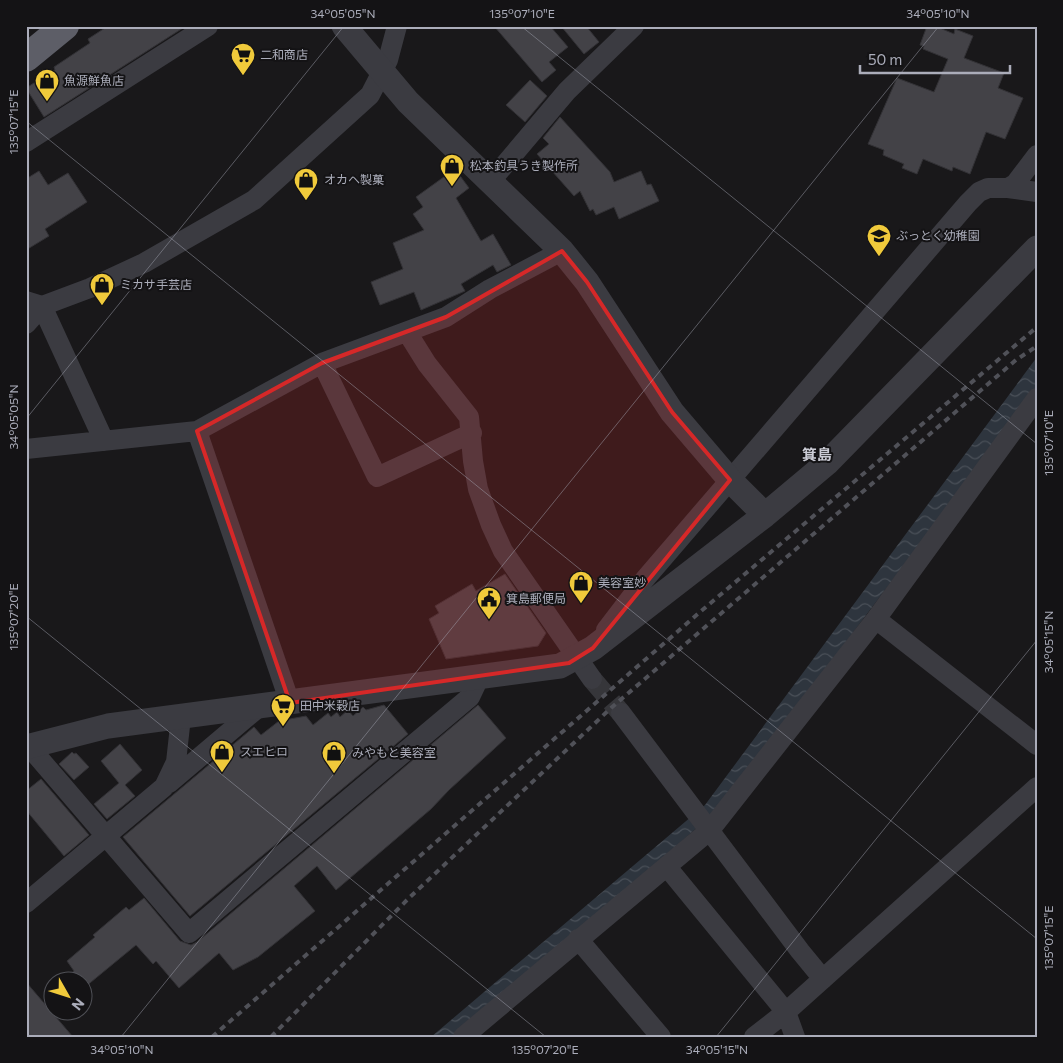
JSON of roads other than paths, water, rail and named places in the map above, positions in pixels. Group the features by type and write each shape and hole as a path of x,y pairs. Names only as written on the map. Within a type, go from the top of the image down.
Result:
{"highway":[{"path":"26,58 65,26"}],"street":[{"path":"26,142 208,26"},
{"path":"344,26 382,73 415,109 562,251 587,282 672,412 730,480 765,515"},
{"path":"34,303 90,288 144,263 254,200 370,95 382,73 398,26"},
{"path":"490,182 567,91 634,26"},
{"path":"1008,188 1015,184 1037,155"},
{"path":"585,653 730,480 968,203 979,192 988,188 1008,188 1037,192"},
{"path":"479,678 470,697 189,933 27,745 108,726 290,704 560,666 585,653 765,515 827,463 1037,248"},
{"path":"26,448 197,431 322,363 446,317 490,289 562,251"},
{"path":"26,324 34,303"},
{"path":"34,303 104,441"},
{"path":"407,332 427,364 470,417 473,461 478,489 490,525 518,575 585,653 592,679"},
{"path":"322,363 377,477 472,433"},
{"path":"463,1037 710,830 876,619 1037,398"},
{"path":"197,431 290,704"},
{"path":"876,619 1037,745"},
{"path":"26,903 259,708"},
{"path":"621,713 800,951 823,978"},
{"path":"164,787 176,762 181,718"},
{"path":"754,1037 786,1012 1037,787"},
{"path":"667,867 786,1012 795,1037"},
{"path":"578,939 661,1037"}],"water":[{"path":"1037,357 1037,388 724,804 455,1037 431,1037 705,805"}],"tunnel":[{"path":"592,679 621,713"}],"railway":[{"path":"212,1037 700,612 1037,327"},
{"path":"271,1037 408,899 611,708 1016,360 1037,346"}],"place":[{"name":"二和商店","path":"243,76"},
{"name":"魚源鮮魚店","path":"47,102"},
{"name":"松本釣具うき製作所","path":"452,187"},
{"name":"オカヘ製菓","path":"306,201"},
{"name":"ぶっとく幼稚園","path":"879,257"},
{"name":"ミカサ手芸店","path":"102,306"},
{"name":"美容室妙","path":"581,604"},
{"name":"箕島郵便局","path":"489,620"},
{"name":"田中米穀店","path":"283,727"},
{"name":"スエヒロ","path":"222,773"},
{"name":"みやもと美容室","path":"334,774"}],"district":[{"name":"箕島","path":"817,455"}]}
